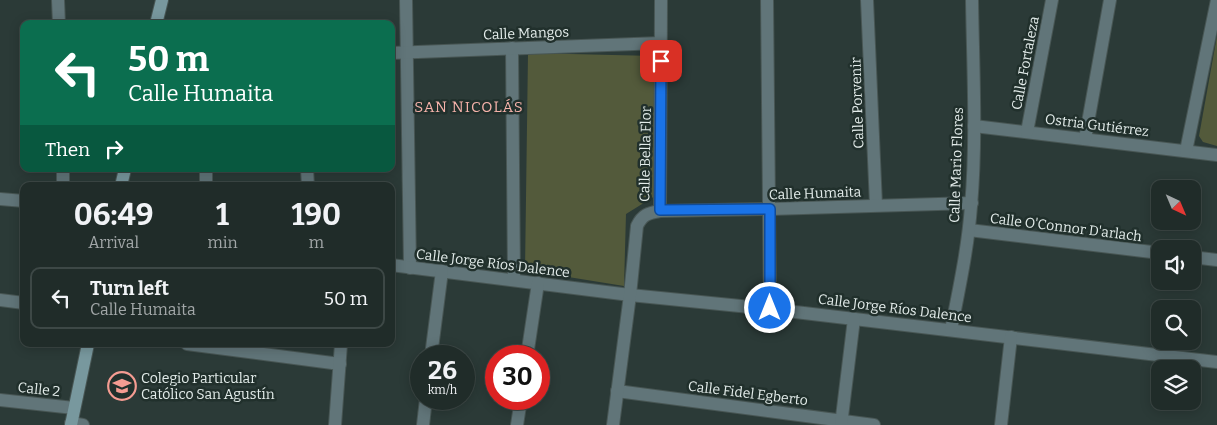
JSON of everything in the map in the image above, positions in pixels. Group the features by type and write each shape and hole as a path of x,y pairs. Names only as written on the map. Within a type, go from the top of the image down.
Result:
{"main road":[{"path":"157,20 162,0"},
{"path":"75,424 74,408 87,347"}],"street":[{"path":"58,0 59,20"},
{"path":"406,0 410,268"},
{"name":"Calle Bella Flor","path":"613,425 637,226 640,219 646,214 660,210 661,0"},
{"path":"767,0 770,308"},
{"name":"Calle Porvenir","path":"867,0 876,206"},
{"name":"Calle Mario Flores","path":"951,330 972,203 974,126 972,0"},
{"name":"Calle Fortaleza","path":"1027,132 1052,0"},
{"path":"1085,139 1110,0"},
{"path":"1186,151 1217,0"},
{"name":"Calle Mangos","path":"395,52 662,43"},
{"path":"512,48 514,280"},
{"name":"Ostria Gutiérrez","path":"974,126 1217,155"},
{"path":"0,198 20,200"},
{"name":"Calle Humaita","path":"660,210 972,203"},
{"name":"Calle O'Connor D'arlach","path":"969,230 1151,252"},
{"path":"1201,258 1217,260"},
{"name":"Calle Jorge Ríos Dalence","path":"395,266 630,295 770,308 1217,362"},
{"path":"432,345 442,271"},
{"path":"529,345 538,283"},
{"path":"0,300 20,302"},
{"path":"842,423 854,319"},
{"path":"1001,425 1011,337"},
{"path":"210,347 340,364"},
{"path":"335,425 341,347"},
{"name":"Calle Fidel Egberto","path":"617,391 842,423 874,425"},
{"name":"Calle 2","path":"0,400 74,408"},
{"path":"423,425 425,410"},
{"path":"517,425 519,410"}],"green space":[{"path":"1217,36 1217,146 1203,142 1199,136"},
{"path":"528,53 655,56 655,196 626,214 624,286 525,270"}],"place":[{"name":"Colegio Particular Católico San Agustín","path":"122,386"}],"district":[{"name":"SAN NICOLÁS","path":"469,107"}],"route":[{"path":"661,61 660,210 770,209 770,308"}]}
